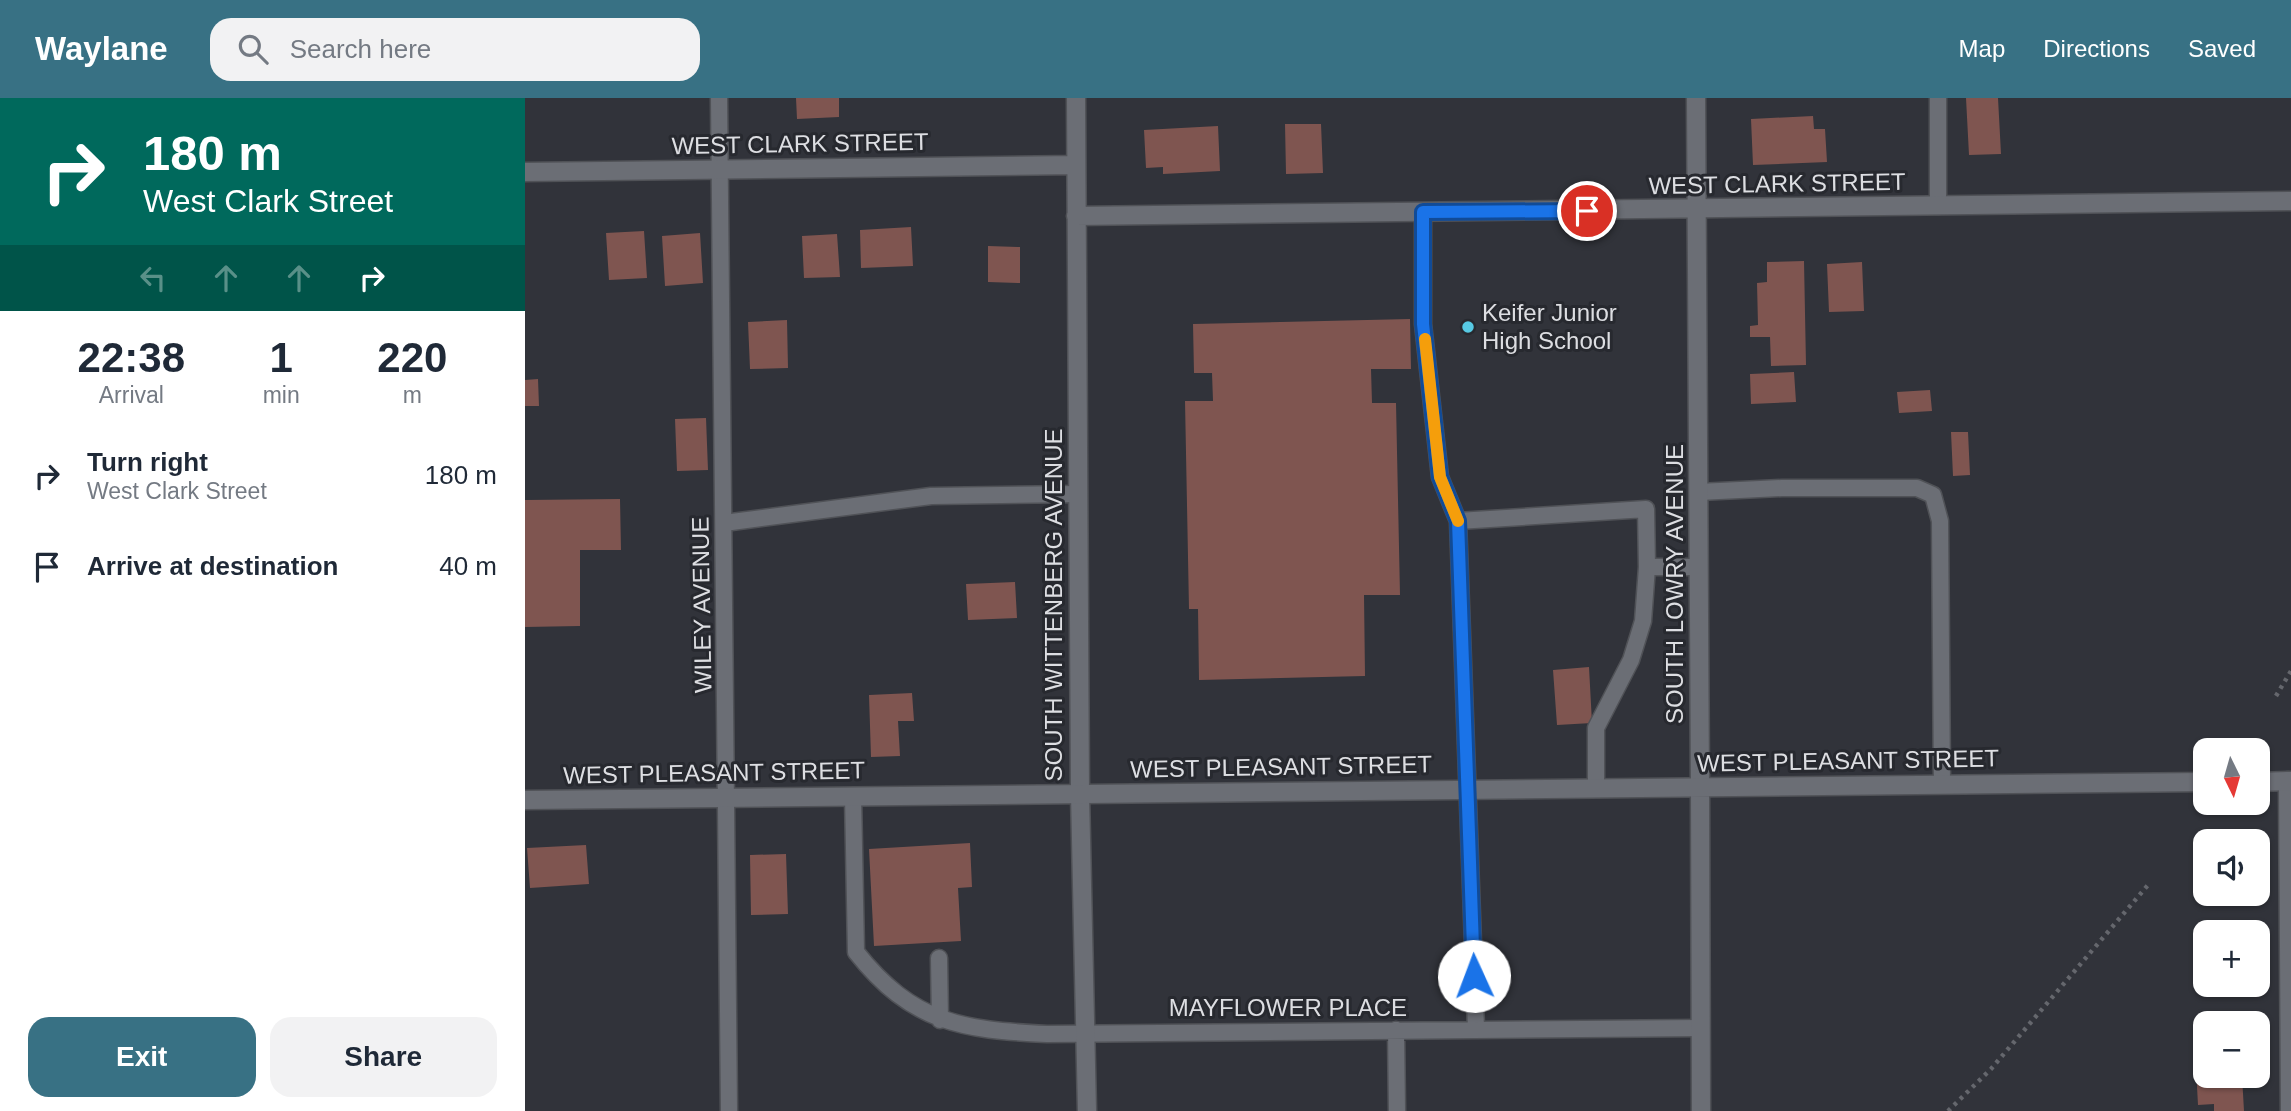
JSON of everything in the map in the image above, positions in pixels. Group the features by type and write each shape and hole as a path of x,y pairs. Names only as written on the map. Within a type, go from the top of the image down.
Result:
{"street":[{"name":"SOUTH WITTENBERG AVENUE","path":"1076,98 1080,793 1087,1111"},
{"name":"SOUTH LOWRY AVENUE","path":"1696,98 1701,1111"},
{"name":"WEST CLARK STREET","path":"525,172 1076,165"},
{"name":"WEST CLARK STREET","path":"1076,216 2291,201"},
{"path":"2270,782 2290,781 2290,1111"},
{"name":"WEST PLEASANT STREET","path":"525,800 2193,782"}],"lane":[{"name":"WILEY AVENUE","path":"719,98 729,1111"},
{"path":"1938,98 1938,206"},
{"path":"1423,212 1423,324 1440,477 1458,521 1476,1029"},
{"path":"1699,492 1782,488 1917,488 1933,495 1940,521 1942,785"},
{"path":"724,523 931,496 1078,494"},
{"path":"1458,521 1646,509 1647,568 1643,621 1631,660 1596,728 1596,788"},
{"path":"1647,568 1699,567"},
{"name":"MAYFLOWER PLACE","path":"853,796 856,952 894,992 940,1020 985,1031 1047,1034 1701,1028"},
{"path":"939,958 940,1020"},
{"path":"1396,1030 1397,1111"}],"path":[{"path":"2276,696 2291,671"},
{"path":"1948,1111 1991,1069 2148,885"}],"building":[{"path":"796,98 839,98 839,117 797,119"},
{"path":"1966,98 1998,98 2001,154 1969,155"},
{"path":"1813,116 1814,129 1825,129 1827,162 1753,165 1751,119"},
{"path":"1285,124 1321,124 1323,173 1286,174"},
{"path":"1218,126 1220,171 1163,174 1163,167 1146,168 1144,130"},
{"path":"911,227 913,266 861,268 860,230"},
{"path":"644,231 647,278 609,280 606,233"},
{"path":"700,233 703,283 665,286 662,236"},
{"path":"837,234 840,277 804,278 802,236"},
{"path":"988,246 1020,247 1020,283 988,282"},
{"path":"1804,261 1806,365 1771,366 1770,337 1750,337 1750,326 1758,325 1757,283 1767,282 1767,262"},
{"path":"1862,262 1864,311 1829,312 1827,264"},
{"path":"1410,319 1411,369 1371,369 1372,403 1396,403 1400,595 1364,595 1365,676 1199,680 1198,609 1189,609 1185,401 1213,401 1212,373 1194,373 1193,324"},
{"path":"787,320 788,368 750,369 748,322"},
{"path":"1794,372 1796,402 1751,404 1750,374"},
{"path":"538,379 539,406 525,406 525,380"},
{"path":"1930,390 1932,411 1899,413 1897,392"},
{"path":"706,418 708,470 677,471 675,419"},
{"path":"1951,432 1968,432 1970,475 1953,476"},
{"path":"620,499 621,550 580,550 580,626 525,627 525,500"},
{"path":"1015,582 1017,618 968,620 966,584"},
{"path":"1589,667 1592,723 1557,725 1553,670"},
{"path":"912,693 914,721 898,721 900,756 871,757 869,695"},
{"path":"970,843 972,887 958,888 961,941 874,946 869,849"},
{"path":"586,845 589,884 530,888 527,848"},
{"path":"786,854 788,914 751,915 750,855"},
{"path":"2197,1088 2243,1088 2244,1111 2214,1111 2214,1104 2198,1105"}],"slow traffic":[{"path":"1425,339 1440,477 1458,521"}],"place":[{"name":"Keifer Junior High School","path":"1468,327"}],"route":[{"path":"1474,976 1458,521 1440,477 1423,324 1423,212 1587,211"}]}
